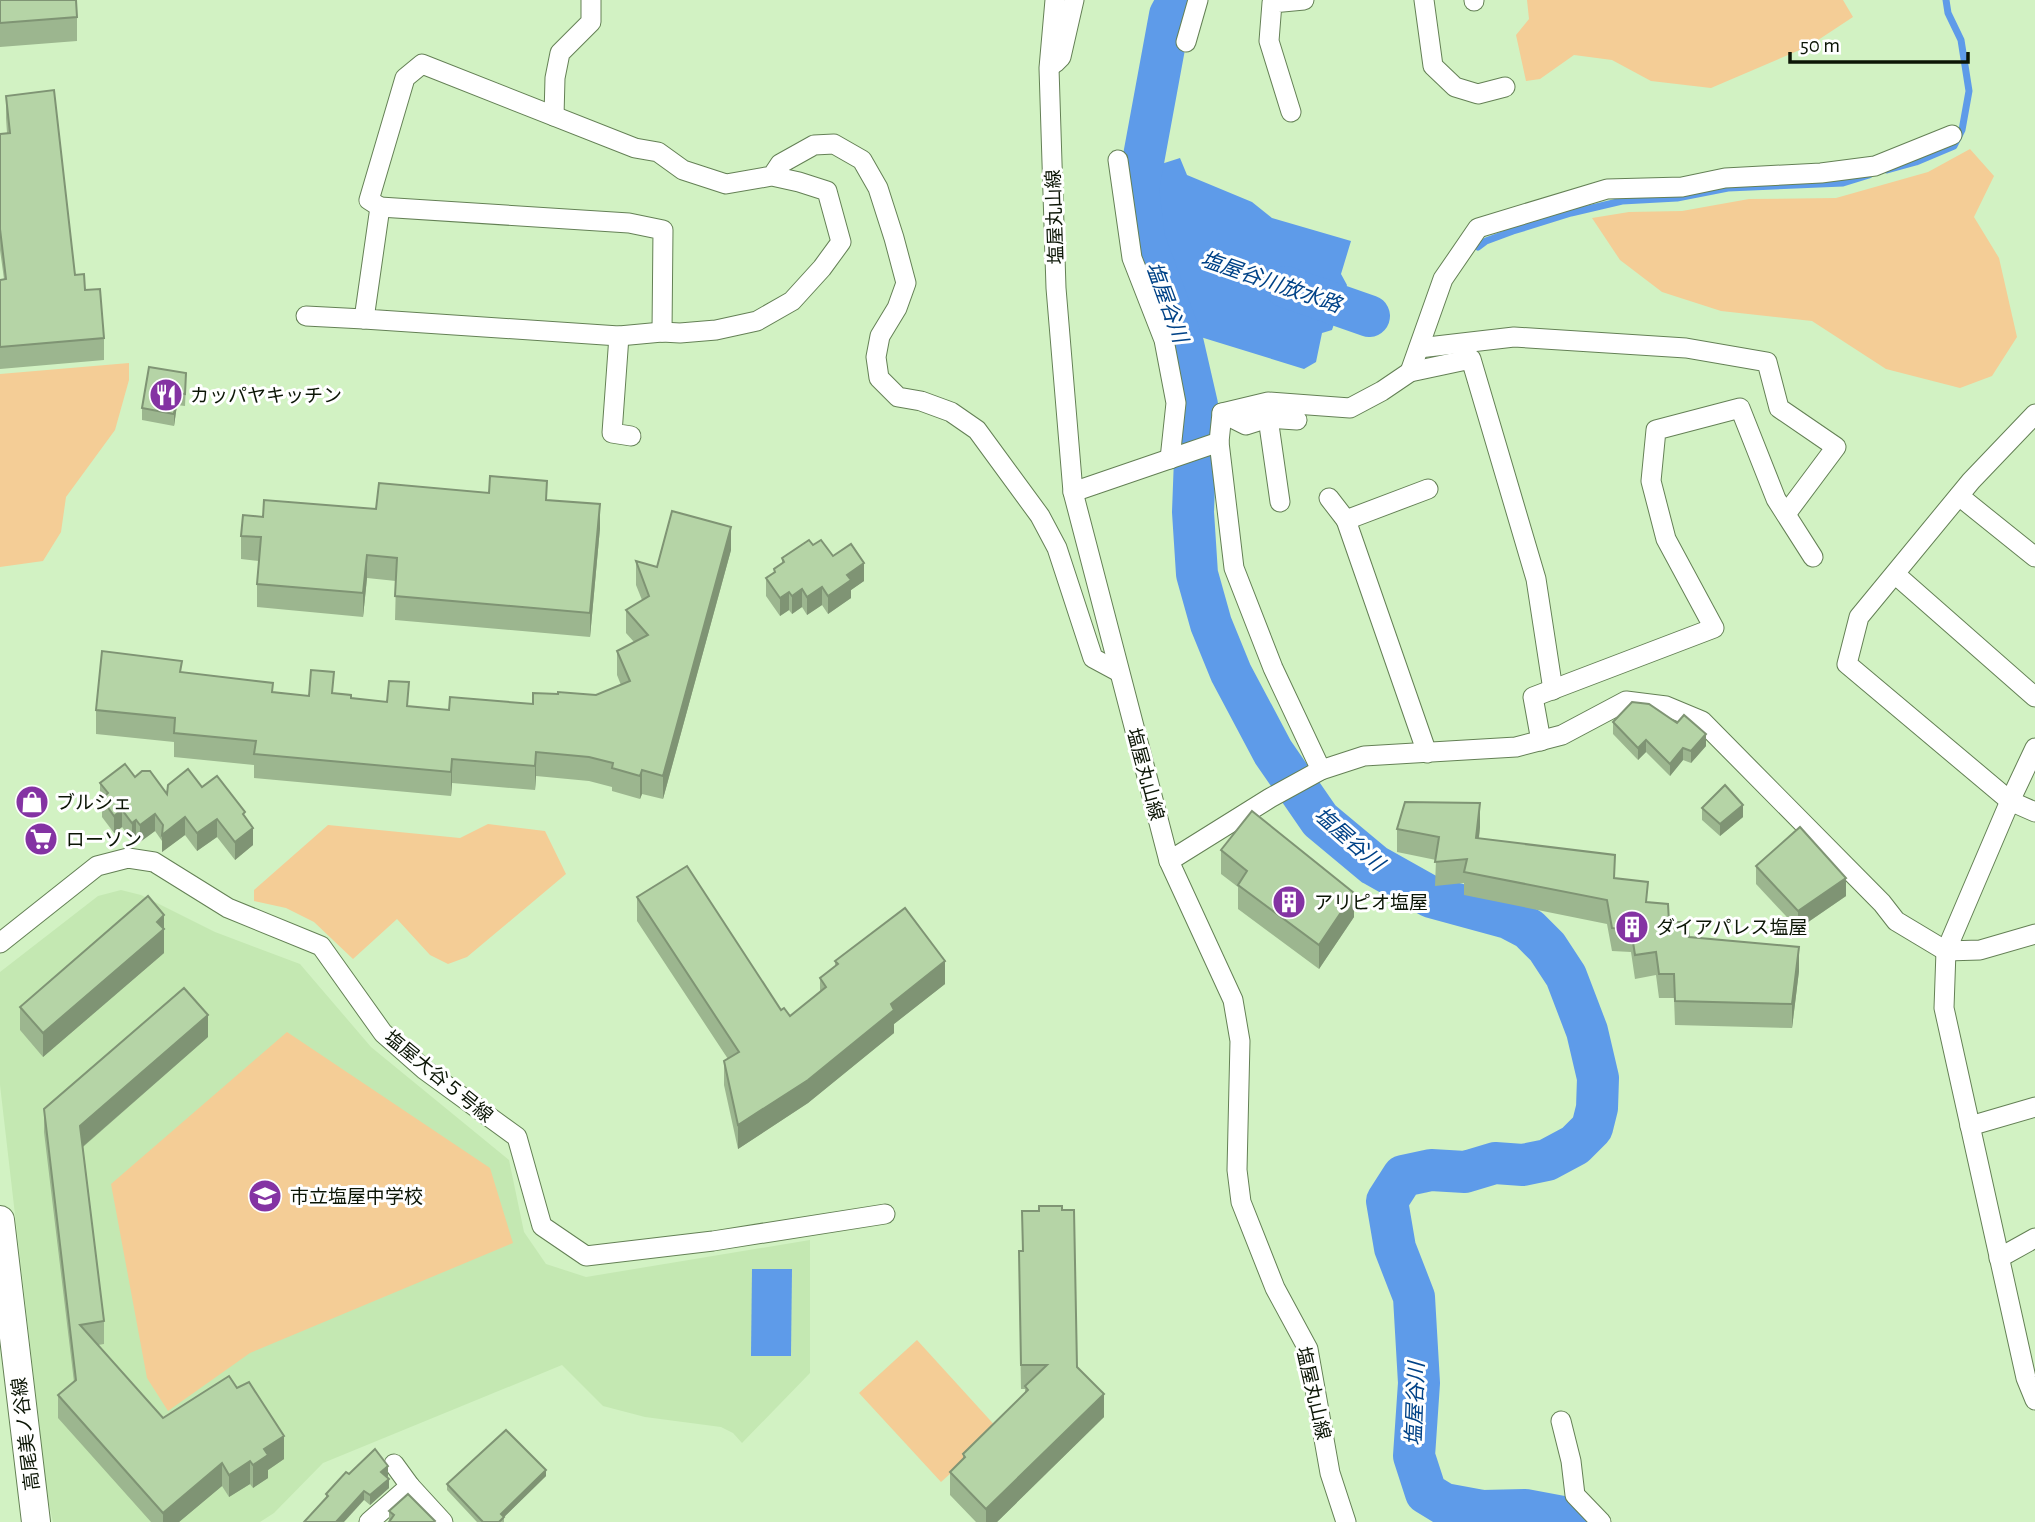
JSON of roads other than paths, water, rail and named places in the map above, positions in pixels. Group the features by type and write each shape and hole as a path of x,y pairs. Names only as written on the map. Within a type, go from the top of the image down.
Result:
{"street":[{"path":"555,116 555,78 560,53 591,23 591,0"},
{"name":"塩屋丸山線","path":"1055,0 1049,68 1056,288 1073,492 1169,861 1233,1000 1240,1041 1237,1170 1241,1202 1275,1288 1308,1349 1331,1473 1346,1522"},
{"path":"1049,68 1061,57 1074,0"},
{"path":"1186,42 1198,0"},
{"path":"1292,112 1269,41 1272,3 1304,0"},
{"path":"1424,0 1433,66 1455,87 1478,94 1505,87"},
{"path":"306,316 619,336 662,331 680,333 716,330 757,321 792,301 841,242 827,191 772,176 726,184 683,170 658,152 635,148 422,64 405,78 369,200 380,207 629,223 663,230 662,331"},
{"path":"1410,372 1443,279 1478,228 1607,189 1682,187 1725,177 1821,173 1875,166 1952,135"},
{"path":"772,176 780,164 814,145 834,144 862,160 878,188 906,283 897,308 880,336 876,357 878,378 898,397 921,401 951,412 977,430 1040,516 1057,548 1093,658 1119,672"},
{"path":"1118,160 1132,258 1164,340 1176,403 1170,459"},
{"path":"364,319 380,207"},
{"path":"619,336 612,433 632,436"},
{"path":"1419,348 1514,337 1686,348 1767,362 1779,408 1836,447 1786,514"},
{"path":"1222,413 1268,402 1350,408 1410,372 1471,359 1535,579 1553,690"},
{"path":"1541,741 1533,697 1714,628 1666,538 1651,481 1657,429 1740,408 1776,499 1813,557"},
{"path":"1222,413 1247,425 1268,418 1297,420"},
{"path":"1222,413 1210,445 1234,568 1273,668 1321,770"},
{"path":"2034,416 1959,496 1859,617 1846,664 2010,801 2035,812"},
{"path":"1268,418 1280,502"},
{"path":"1073,492 1210,445"},
{"path":"1346,520 1427,489"},
{"path":"1959,496 2035,557"},
{"path":"1329,498 1346,520 1427,753"},
{"path":"1895,574 2035,697"},
{"path":"1169,861 1270,798 1321,770 1364,756 1516,747 1562,735 1626,701 1666,706 1702,721 1882,903 1896,921 1946,951 1980,950 2035,934"},
{"path":"2035,748 1946,951 1944,1008 2026,1378 2035,1400"},
{"name":"塩屋大谷５号線","path":"0,943 97,866 128,858 154,862 228,908 321,946 383,1033 425,1070 517,1137 542,1226 586,1256 713,1241 885,1214"},
{"path":"1970,1126 2035,1107"},
{"name":"高尾美ノ谷線","path":"0,1220 36,1522"},
{"path":"1999,1258 2035,1238"},
{"path":"1561,1421 1571,1461 1575,1495 1601,1522"},
{"path":"394,1464 443,1522"},
{"path":"369,1522 410,1486"}],"water":[{"path":"1180,158 1187,175 1252,202 1272,218 1351,241 1341,274 1347,285 1332,330 1322,333 1316,362 1304,369 1194,335 1155,227 1155,166"},
{"path":"752,1269 792,1269 791,1356 751,1356"}],"waterway":[{"name":"塩屋谷川","path":"1178,0 1170,15 1138,189 1144,239 1183,344 1197,405 1193,512 1197,574 1211,624 1231,673 1273,752 1320,820 1374,865 1431,897 1508,918 1529,929 1547,947 1566,976 1587,1031 1598,1078 1597,1108 1592,1128 1575,1145 1547,1160 1523,1165 1495,1163 1465,1172 1431,1170 1403,1176 1387,1201 1395,1248 1414,1297 1419,1383 1414,1456 1426,1493 1444,1504 1482,1511 1525,1510 1578,1522"},
{"path":"1887,170 1916,162 1954,146 1962,130 1969,91 1961,40 1948,13 1946,0"},
{"path":"1478,247 1486,241 1513,231 1622,201 1677,198 1728,188 1843,183 1869,175"},
{"name":"塩屋谷川放水路","path":"1286,287 1369,316"}],"place":[{"name":"カッパヤキッチン","path":"166,395"},
{"name":"ブルシェ","path":"32,802"},
{"name":"ローソン","path":"41,839"},
{"name":"アリピオ塩屋","path":"1289,902"},
{"name":"ダイアパレス塩屋","path":"1632,927"},
{"name":"市立塩屋中学校","path":"265,1196"}]}
